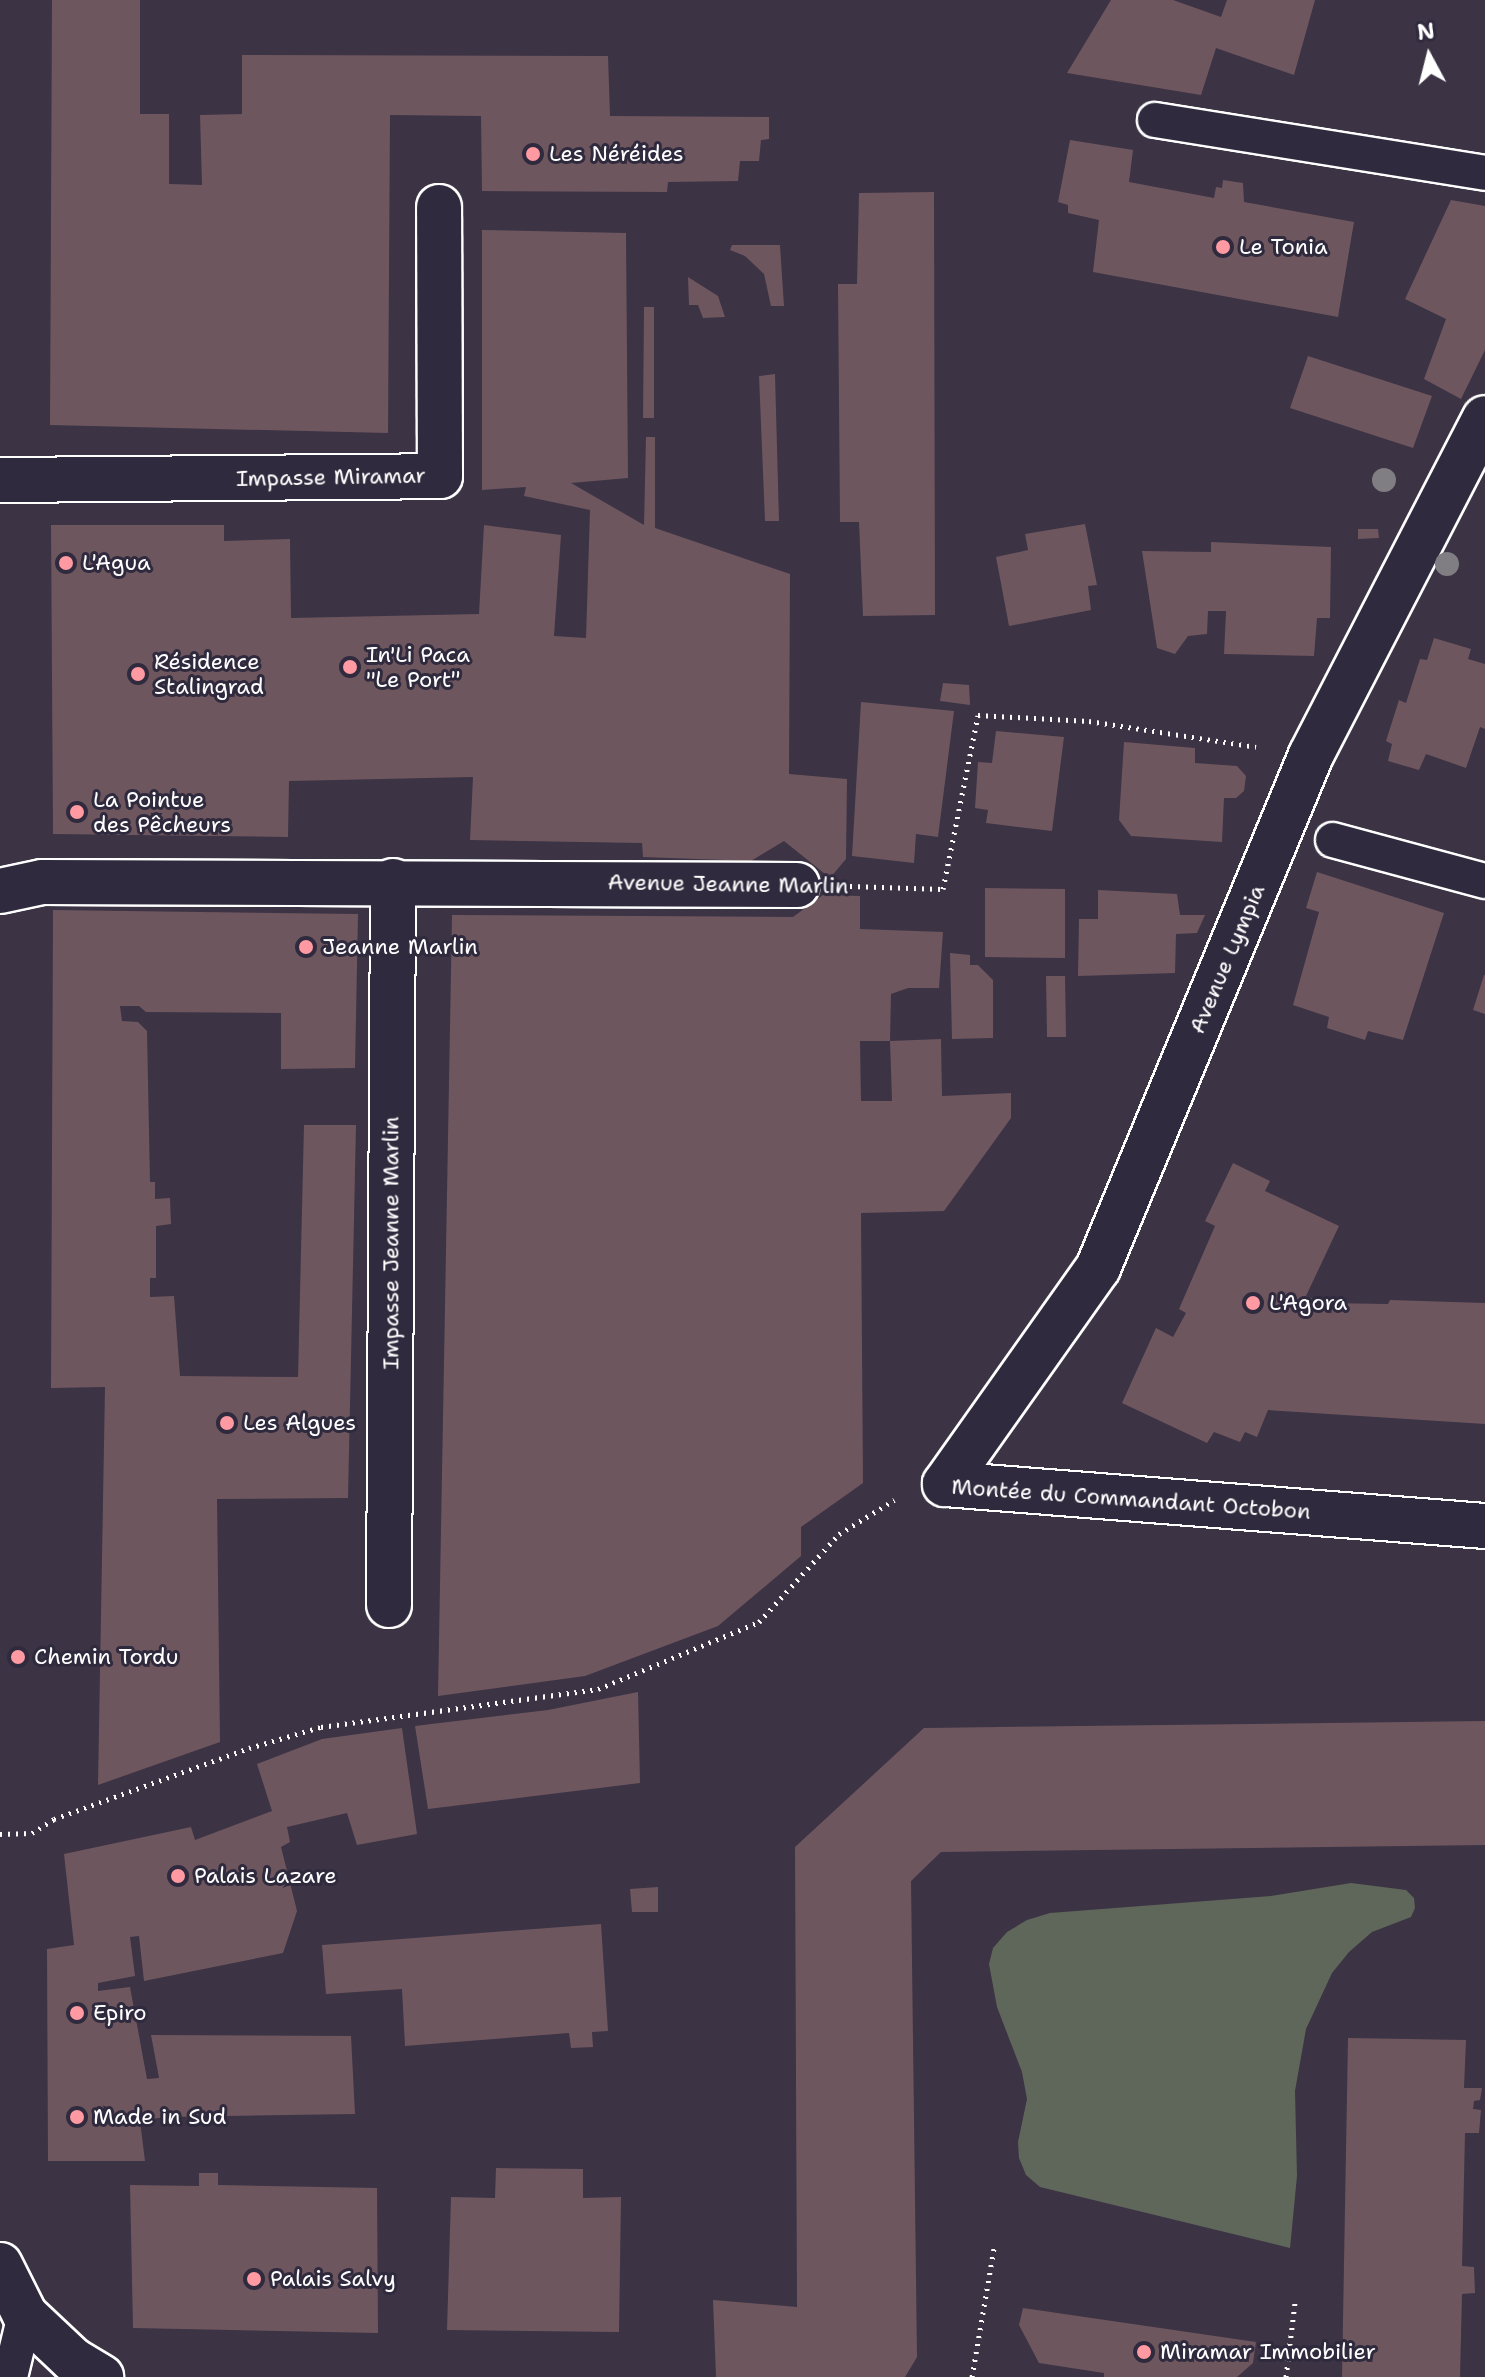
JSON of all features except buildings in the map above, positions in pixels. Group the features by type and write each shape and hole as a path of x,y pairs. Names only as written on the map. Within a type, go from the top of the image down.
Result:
{"street":[{"name":"Impasse Miramar","path":"0,480 440,476 439,207"},
{"name":"Avenue Lympia","path":"945,1484 1098,1268 1311,755 1485,418"},
{"name":"Impasse Jeanne Marlin","path":"389,1605 393,881"},
{"name":"Avenue Jeanne Marlin","path":"0,891 42,882 797,885"},
{"name":"Montée du Commandant Octobon","path":"945,1484 1485,1526"},
{"path":"0,2265 25,2315 73,2360 101,2377"}],"lane":[{"path":"1155,120 1485,173"},
{"path":"1333,840 1485,881"},
{"path":"10,2377 25,2315"}],"path":[{"name":"Avenue Jeanne Marlin","path":"797,885 943,889 978,715 1089,721 1311,755"},
{"name":"Montée du Commandant Octobon","path":"0,1834 32,1833 54,1819 249,1748 321,1727 598,1689 757,1623 839,1534 885,1502 945,1484"},
{"path":"972,2377 994,2248"},
{"path":"1286,2377 1295,2303"}],"green space":[{"path":"1351,1883 1406,1890 1414,1898 1415,1908 1411,1917 1372,1932 1349,1952 1332,1973 1306,2029 1295,2091 1297,2176 1290,2248 1040,2187 1026,2175 1019,2158 1018,2142 1027,2099 1022,2072 997,2007 989,1964 993,1948 1007,1932 1027,1920 1050,1913 1271,1896"}],"place":[{"name":"Les Néréides","path":"533,154"},
{"name":"Le Tonia","path":"1223,247"},
{"name":"L'Agua","path":"66,563"},
{"name":"In'Li Paca \"Le Port\"","path":"350,667"},
{"name":"Résidence Stalingrad","path":"138,674"},
{"name":"La Pointue des Pêcheurs","path":"77,812"},
{"name":"Jeanne Marlin","path":"306,947"},
{"name":"L'Agora","path":"1253,1303"},
{"name":"Les Algues","path":"227,1423"},
{"name":"Chemin Tordu","path":"18,1657"},
{"name":"Palais Lazare","path":"178,1876"},
{"name":"Epiro","path":"77,2013"},
{"name":"Made in Sud","path":"77,2117"},
{"name":"Palais Salvy","path":"254,2279"},
{"name":"Miramar Immobilier","path":"1144,2352"}]}
